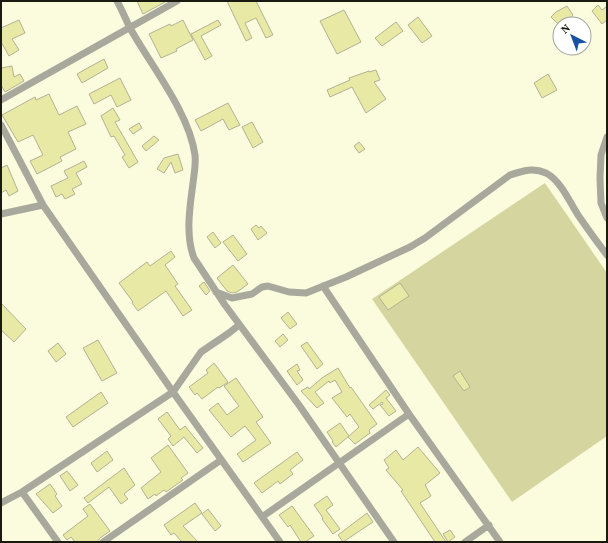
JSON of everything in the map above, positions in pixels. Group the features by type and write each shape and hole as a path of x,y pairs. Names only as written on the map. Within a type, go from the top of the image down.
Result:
{"street":[{"path":"117,1 130,28 165,84 189,133 196,161 190,208 189,240 191,250 198,266 239,325 299,405 394,542"},
{"path":"1,100 177,1"},
{"path":"1,126 43,205 173,392 280,542"},
{"path":"607,137 601,155 600,178 601,202 607,218"},
{"path":"216,292 232,298 252,294 268,286 284,291 306,293 346,277 410,247 425,238 504,179 521,171 532,169 546,174 555,181 607,255"},
{"path":"1,214 43,205"},
{"path":"323,286 409,414 500,542"},
{"path":"1,503 22,492 173,392 201,352 239,325"},
{"path":"262,517 409,414"},
{"path":"103,542 221,460"},
{"path":"22,492 58,542"},
{"path":"465,542 489,525"}],"green space":[{"path":"545,183 607,273 607,436 512,502 372,299"}],"building":[{"path":"137,1 167,1 143,14"},
{"path":"227,1 256,1 273,35 266,38 256,18 245,23 252,38 246,41"},
{"path":"598,5 602,10 607,6 607,20 602,24 592,11"},
{"path":"567,6 573,15 552,16"},
{"path":"344,10 361,42 337,54 320,21"},
{"path":"418,17 432,36 422,43 408,25"},
{"path":"19,20 25,33 12,39 19,50 9,56 1,42 1,28"},
{"path":"183,20 193,40 176,49 177,51 161,58 149,34 170,24 171,26"},
{"path":"218,20 221,25 201,36 212,56 205,60 191,34"},
{"path":"396,22 403,31 382,46 375,38"},
{"path":"104,59 108,68 82,83 77,74"},
{"path":"12,66 14,77 20,74 24,81 5,92 1,85 1,68"},
{"path":"376,70 380,80 374,82 386,99 366,113 352,87 330,97 327,90 350,80 349,78"},
{"path":"548,74 557,90 542,98 534,83"},
{"path":"120,78 131,100 117,107 111,95 94,104 89,94"},
{"path":"49,94 59,115 77,106 86,124 68,132 76,149 60,157 62,161 37,174 30,161 43,155 33,135 18,142 2,115 35,97 36,100"},
{"path":"228,103 240,125 229,130 223,119 201,131 195,120"},
{"path":"113,108 120,120 115,122 138,162 129,168 122,157 125,155 114,136 111,137 101,116"},
{"path":"252,122 263,142 253,148 242,127"},
{"path":"139,123 142,128 133,134 129,129"},
{"path":"154,136 159,140 146,151 142,146"},
{"path":"359,142 365,149 359,153 354,146"},
{"path":"178,154 183,170 175,173 171,162 164,173 157,169 164,158"},
{"path":"84,161 87,167 76,173 82,184 72,189 75,194 65,199 62,194 56,197 51,186 68,178 64,171"},
{"path":"7,165 18,191 9,196 6,190 1,193 1,168"},
{"path":"256,225 259,228 261,226 267,233 258,240 251,229"},
{"path":"213,232 221,243 215,248 207,237"},
{"path":"233,235 247,254 238,261 223,242"},
{"path":"171,251 175,257 165,265 178,284 175,286 192,310 183,316 166,291 138,311 119,283 147,262 150,266"},
{"path":"233,265 248,284 237,292 232,293 227,291 217,278"},
{"path":"204,282 210,291 206,295 199,286"},
{"path":"400,283 409,296 388,310 379,297"},
{"path":"1,303 26,329 14,342 1,330"},
{"path":"288,312 297,324 290,329 281,318"},
{"path":"283,334 288,340 280,347 275,341"},
{"path":"98,340 117,373 102,381 83,348"},
{"path":"307,342 323,364 317,369 301,346"},
{"path":"58,343 66,354 56,362 48,351"},
{"path":"214,363 228,382 219,388 218,387 202,399 197,393 195,395 189,387 208,373 206,370"},
{"path":"297,364 300,370 297,371 303,380 297,385 287,371"},
{"path":"338,368 350,388 351,387 377,424 369,430 370,433 355,444 348,437 359,427 350,414 347,417 332,398 342,392 335,380 330,383 329,381 315,392 324,403 317,408 301,391 308,387 309,389 322,378"},
{"path":"460,371 470,387 464,391 453,376"},
{"path":"236,378 263,417 256,422 271,443 243,462 237,454 256,440 245,426 231,437 209,410 218,403 227,415 239,406 224,386"},
{"path":"386,390 390,395 386,398 396,411 389,416 380,405 383,404 382,402 373,409 369,405"},
{"path":"101,392 108,403 73,427 66,417"},
{"path":"167,412 180,430 185,426 203,448 197,453 184,437 173,446 168,439 171,436 158,419"},
{"path":"340,423 349,436 336,447 327,432"},
{"path":"168,445 188,473 181,478 183,480 166,492 164,490 156,496 155,494 148,499 141,488 161,472 151,458"},
{"path":"418,447 440,473 425,485 431,496 420,503 446,542 435,542 401,491 403,490 386,470 389,468 384,460 396,450 403,460"},
{"path":"107,451 113,460 97,472 91,463"},
{"path":"297,452 303,460 290,470 293,474 280,484 278,481 262,493 254,483"},
{"path":"124,468 135,485 124,494 128,499 121,504 109,487 88,503 84,498"},
{"path":"67,471 78,485 70,491 60,476"},
{"path":"50,484 57,494 55,496 62,506 53,513 36,494"},
{"path":"327,496 333,505 326,510 340,529 333,534 314,505"},
{"path":"195,503 202,513 183,526 198,542 182,542 174,533 171,535 164,525"},
{"path":"90,504 110,531 97,542 75,542 71,537 67,540 63,535 88,516 83,509"},
{"path":"292,506 314,536 305,542 301,542 290,525 288,527 279,515"},
{"path":"208,509 221,526 215,531 202,514"},
{"path":"367,513 373,522 343,542 338,535"},
{"path":"450,530 455,537 448,542 443,534"}]}
